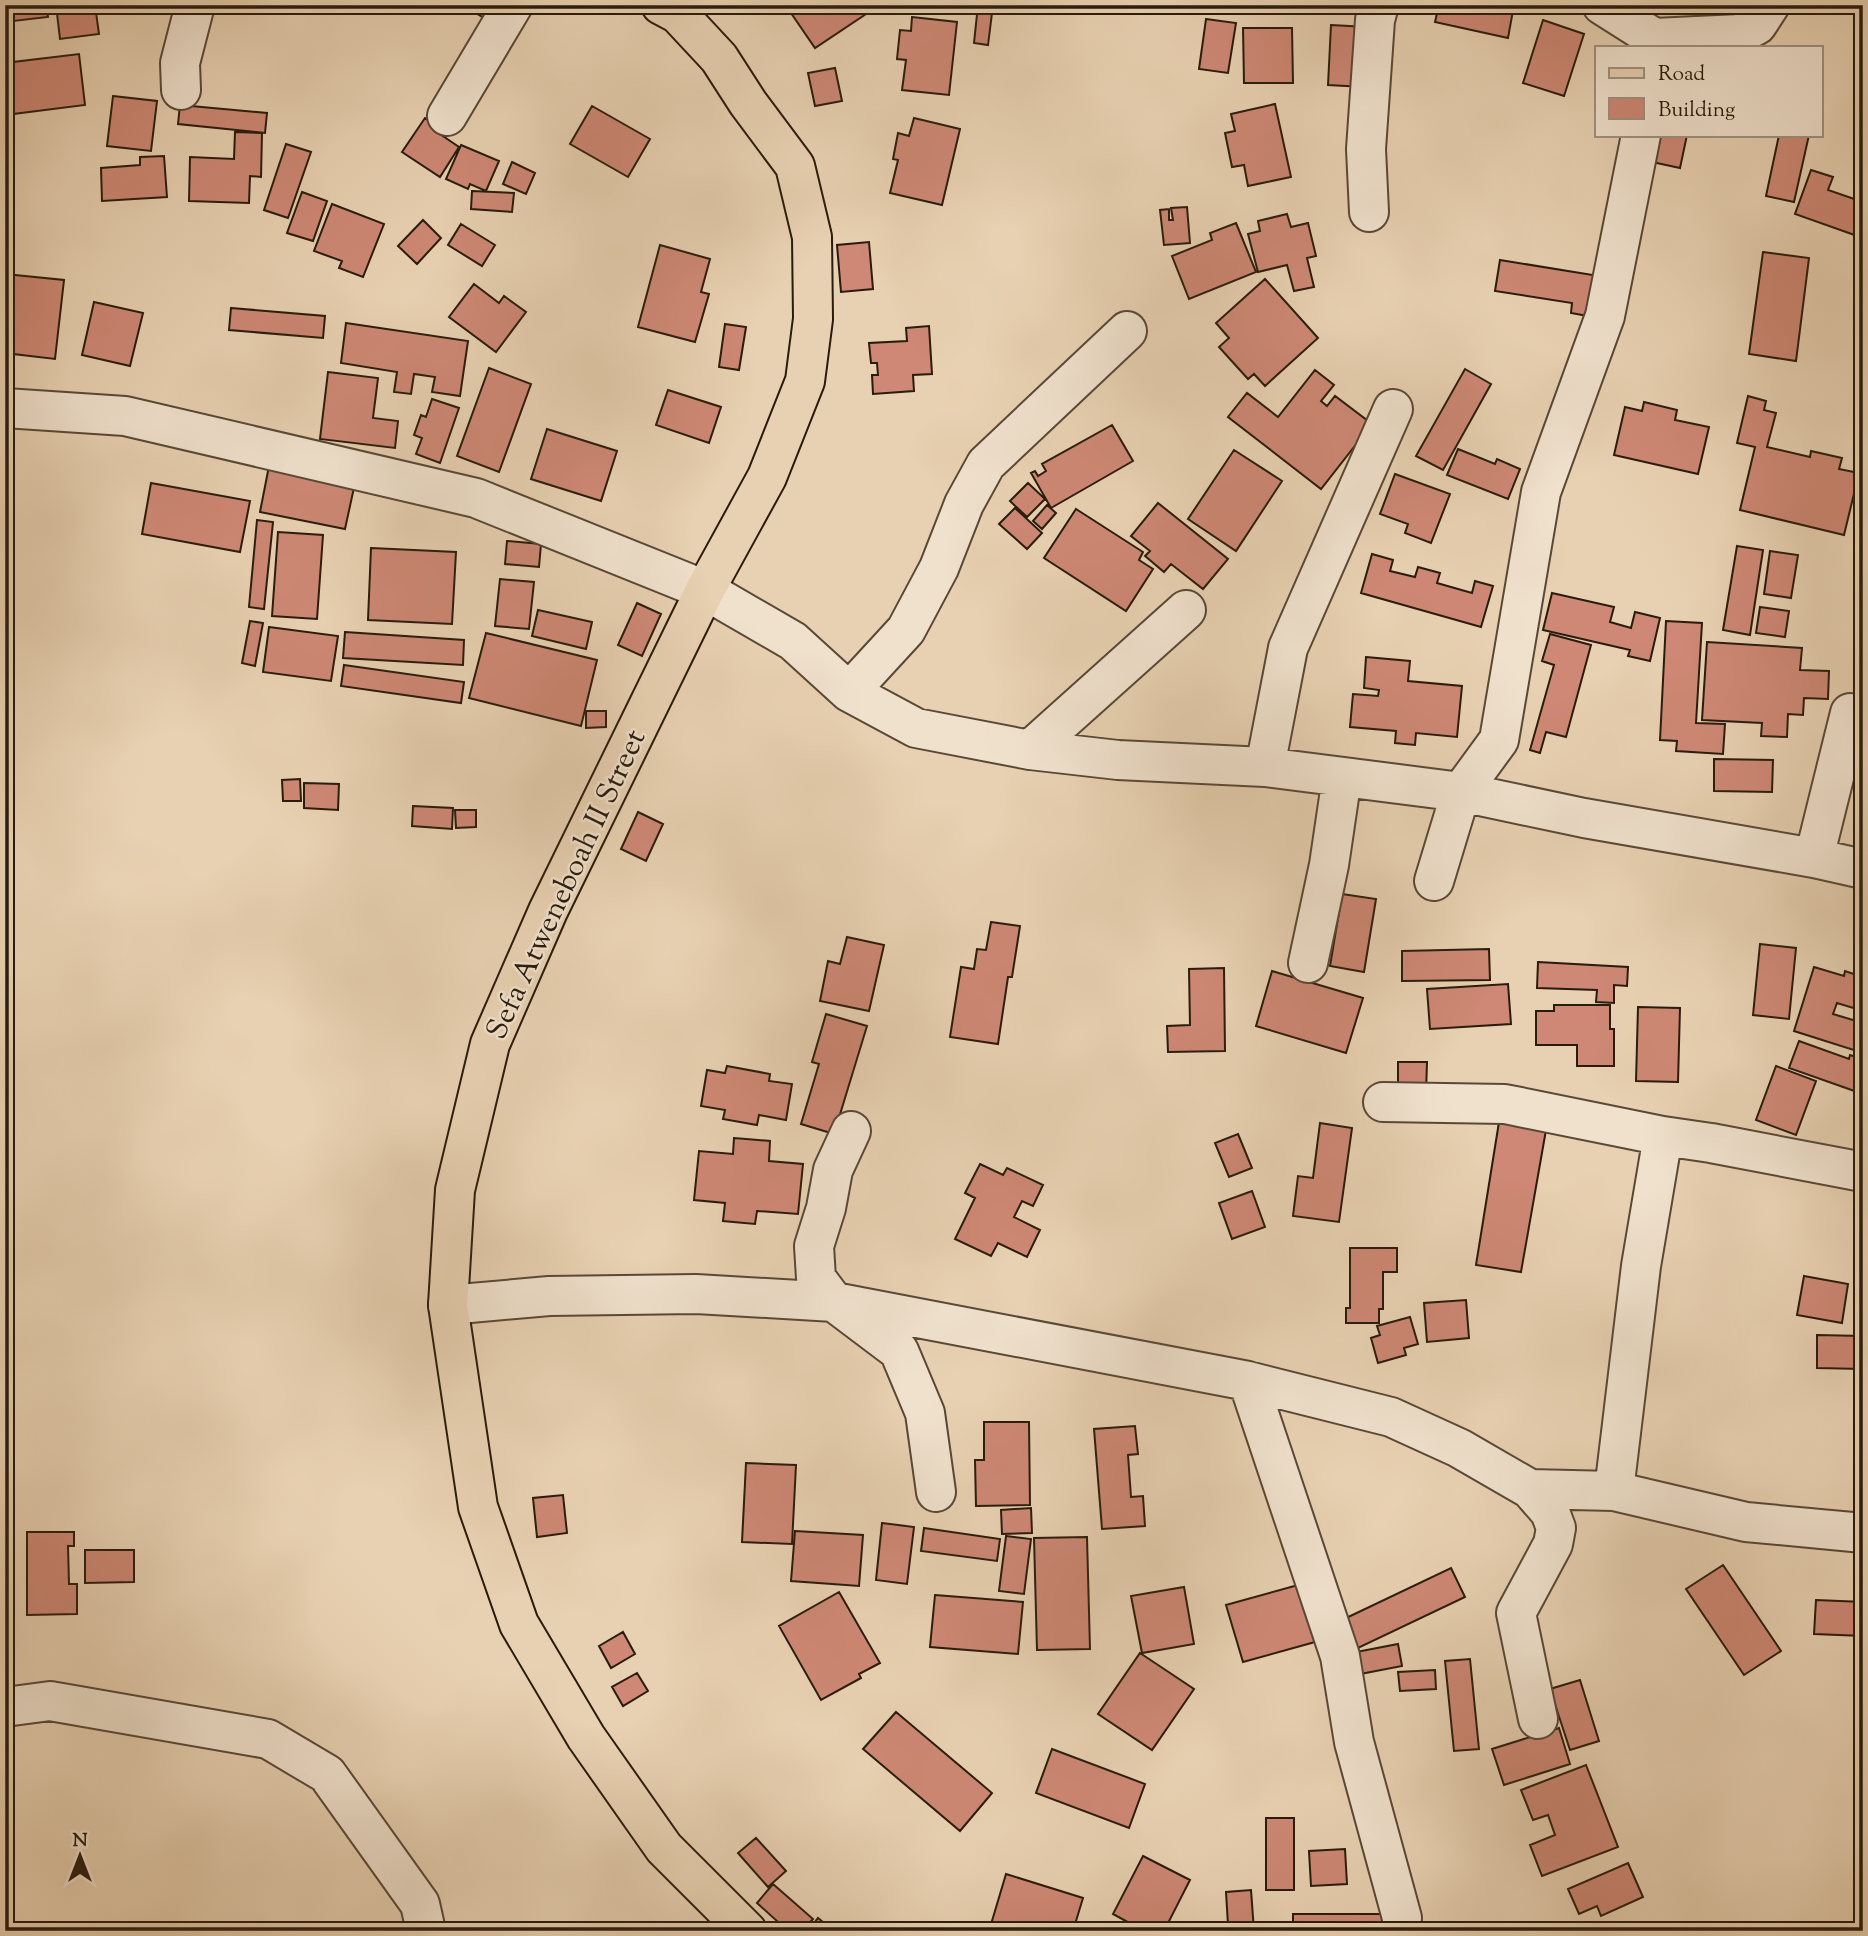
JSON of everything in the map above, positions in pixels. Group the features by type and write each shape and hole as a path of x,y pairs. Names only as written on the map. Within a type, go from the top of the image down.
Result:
{"main road":[{"name":"Sefa Atweneboah II Street","path":"675,8 719,58 748,103 795,166 812,237 813,319 805,381 767,477 705,590 548,911 490,1044 455,1190 448,1305 478,1507 519,1624 586,1737 664,1848 740,1929"}],"street":[{"path":"181,90 180,63 195,5"},
{"path":"447,116 513,5"},
{"path":"1369,212 1366,149 1375,20 1379,5"},
{"path":"1602,5 1654,42 1740,34 1757,25 1770,5"},
{"path":"1434,881 1461,792 1499,740 1541,492 1605,316 1641,136"},
{"path":"849,692 906,630 939,568 964,504 986,464 1127,331"},
{"path":"5,408 125,416 476,498 705,590 793,641 849,692 916,729 1030,750 1118,760 1265,767 1461,792 1584,818 1863,869"},
{"path":"1265,767 1288,648 1393,410"},
{"path":"1030,750 1185,610"},
{"path":"1814,858 1850,713"},
{"path":"1308,963 1329,865 1342,777"},
{"path":"1383,1102 1505,1104 1863,1172"},
{"path":"850,1131 833,1170 826,1208 814,1246 816,1278 834,1302 899,1351 925,1413 936,1492"},
{"path":"1614,1491 1641,1266 1663,1136"},
{"path":"448,1305 549,1296 696,1294 834,1302 1248,1381 1391,1417 1459,1448 1530,1489 1550,1512 1556,1528 1553,1544 1516,1613 1538,1719"},
{"path":"1248,1381 1340,1656 1354,1742 1402,1917"},
{"path":"1530,1489 1614,1491 1746,1522 1863,1533"},
{"path":"5,1707 50,1701 268,1739 327,1774 420,1904 426,1931"}],"building":[{"path":"5,5 46,5 48,17 5,22"},
{"path":"56,5 95,5 99,34 60,39"},
{"path":"462,5 492,5 484,18"},
{"path":"803,5 868,5 872,10 815,48 791,13"},
{"path":"904,5 974,5 973,13"},
{"path":"978,5 993,5 988,45 974,43"},
{"path":"1251,5 1305,5 1305,11 1251,14"},
{"path":"1439,5 1514,5 1508,38 1435,22"},
{"path":"912,17 957,22 949,95 902,90 906,60 897,59 900,30 911,31"},
{"path":"1206,19 1236,23 1228,73 1199,69"},
{"path":"1543,20 1584,34 1564,96 1523,83"},
{"path":"1331,25 1367,27 1364,87 1328,85"},
{"path":"1243,28 1292,28 1293,83 1244,83"},
{"path":"79,54 85,105 5,115 5,63"},
{"path":"835,68 842,101 815,106 808,73"},
{"path":"113,96 157,101 151,151 107,146"},
{"path":"1275,104 1291,177 1248,186 1244,165 1232,167 1225,133 1235,131 1231,114"},
{"path":"180,105 267,113 265,133 178,124"},
{"path":"592,106 650,139 628,177 570,144"},
{"path":"425,118 443,129 440,134 459,147 440,177 402,152"},
{"path":"914,118 960,129 942,205 890,193 898,160 893,159 898,133 909,136"},
{"path":"235,132 262,133 261,177 250,176 249,203 189,201 190,157 234,159"},
{"path":"1657,136 1687,136 1680,168 1652,162"},
{"path":"1779,136 1809,136 1794,202 1766,196"},
{"path":"286,144 311,152 288,218 264,210"},
{"path":"461,145 499,161 486,191 470,184 468,189 446,179"},
{"path":"164,156 167,197 102,201 101,168 140,165 140,157"},
{"path":"512,162 535,173 526,194 503,184"},
{"path":"1811,170 1833,177 1828,190 1863,202 1863,238 1795,214"},
{"path":"472,191 514,193 512,212 471,209"},
{"path":"302,192 327,201 313,241 287,233"},
{"path":"332,204 384,224 363,277 339,268 342,261 314,251"},
{"path":"1187,207 1190,243 1164,245 1160,210 1169,209 1169,220 1173,220 1171,208"},
{"path":"1287,214 1291,227 1308,223 1316,256 1307,258 1314,287 1294,291 1287,265 1258,272 1248,234 1260,231 1258,221"},
{"path":"423,220 441,238 417,264 398,246"},
{"path":"1236,223 1256,272 1189,299 1172,256 1212,240 1210,233"},
{"path":"461,224 495,245 482,266 448,245"},
{"path":"869,242 873,289 841,292 837,245"},
{"path":"660,245 710,259 701,292 709,294 695,342 638,327"},
{"path":"1763,252 1809,258 1796,361 1749,354"},
{"path":"1500,260 1599,276 1593,317 1571,313 1572,303 1495,291"},
{"path":"5,274 64,280 55,359 5,353"},
{"path":"1265,279 1318,338 1265,386 1254,374 1248,379 1219,347 1229,338 1216,323"},
{"path":"474,284 499,303 504,296 526,312 496,352 449,317"},
{"path":"94,302 143,313 130,366 82,355"},
{"path":"231,308 325,316 323,338 229,330"},
{"path":"346,323 468,341 460,396 432,392 435,377 414,374 411,394 394,392 397,372 341,363"},
{"path":"725,324 746,327 739,370 719,367"},
{"path":"929,326 932,374 913,375 914,391 873,394 872,375 878,375 877,363 871,363 869,343 907,341 906,328"},
{"path":"489,368 531,384 499,472 457,456"},
{"path":"1465,369 1491,384 1443,470 1416,456"},
{"path":"1315,370 1334,385 1321,401 1327,406 1335,396 1372,424 1321,489 1228,417 1247,393 1278,417"},
{"path":"328,372 378,378 373,418 398,421 395,448 320,439"},
{"path":"668,390 721,407 709,443 656,425"},
{"path":"1748,396 1766,401 1764,410 1776,413 1767,447 1810,457 1811,451 1842,458 1839,469 1859,473 1844,535 1740,510 1755,447 1737,443"},
{"path":"432,399 459,408 440,463 416,454 422,438 414,435 421,415 426,417"},
{"path":"1644,402 1677,410 1675,420 1709,427 1698,474 1614,455 1625,407 1642,411"},
{"path":"1112,425 1133,461 1051,508 1031,473 1035,471 1038,476 1046,471 1042,464"},
{"path":"547,429 617,451 601,501 531,479"},
{"path":"1458,449 1495,464 1497,459 1520,469 1508,499 1447,475"},
{"path":"1234,450 1282,481 1236,551 1188,519"},
{"path":"269,466 355,483 345,529 260,512"},
{"path":"1395,474 1450,494 1431,543 1405,533 1408,524 1380,514"},
{"path":"151,483 250,501 240,552 142,534"},
{"path":"1028,483 1045,499 1027,517 1010,501"},
{"path":"1158,503 1228,559 1203,589 1171,564 1164,572 1145,556 1150,551 1131,536"},
{"path":"1047,505 1056,513 1042,529 1033,521"},
{"path":"1015,508 1042,533 1027,549 999,524"},
{"path":"1076,509 1143,552 1139,560 1153,569 1126,611 1044,558"},
{"path":"257,520 273,522 264,609 249,607"},
{"path":"278,532 323,535 317,619 272,616"},
{"path":"507,541 541,544 539,567 505,564"},
{"path":"1737,546 1763,550 1750,635 1723,630"},
{"path":"371,548 456,552 452,624 368,620"},
{"path":"1770,551 1798,555 1791,598 1764,594"},
{"path":"1372,554 1393,560 1390,571 1415,577 1418,567 1440,573 1437,583 1472,593 1475,581 1493,586 1481,627 1361,593"},
{"path":"500,579 534,582 529,629 495,626"},
{"path":"1552,593 1614,607 1610,622 1631,628 1635,612 1660,618 1650,661 1628,656 1630,650 1543,630"},
{"path":"637,603 661,614 642,656 618,645"},
{"path":"1760,607 1789,611 1785,637 1756,633"},
{"path":"538,610 592,622 586,649 532,636"},
{"path":"250,621 263,623 255,666 242,663"},
{"path":"1666,621 1702,623 1696,723 1725,724 1723,754 1676,751 1677,741 1660,740"},
{"path":"269,627 338,636 331,681 263,672"},
{"path":"345,632 464,640 463,665 343,658"},
{"path":"486,633 597,660 581,726 469,698"},
{"path":"1550,634 1591,645 1566,737 1546,732 1540,753 1530,750 1554,665 1542,661"},
{"path":"1707,642 1802,648 1800,670 1829,671 1828,699 1804,698 1803,715 1788,714 1787,737 1761,736 1762,723 1702,720"},
{"path":"1366,657 1410,661 1408,681 1462,686 1457,737 1416,733 1415,745 1395,743 1396,731 1350,727 1353,694 1378,696 1379,690 1364,688"},
{"path":"344,665 464,682 461,703 341,686"},
{"path":"586,711 606,711 606,727 586,728"},
{"path":"1714,759 1773,760 1772,792 1714,791"},
{"path":"300,779 301,801 283,801 282,780"},
{"path":"304,783 339,784 338,810 304,808"},
{"path":"413,806 453,808 452,829 412,826"},
{"path":"455,810 476,810 476,827 456,828"},
{"path":"638,812 663,824 646,861 621,849"},
{"path":"1342,894 1376,899 1364,972 1330,966"},
{"path":"991,922 1020,926 1012,977 1008,977 998,1044 950,1037 961,967 974,969 977,949 986,950"},
{"path":"847,937 884,945 869,1011 820,1001 828,961 840,964"},
{"path":"1760,944 1796,948 1789,1019 1753,1015"},
{"path":"1489,949 1490,980 1402,981 1402,951"},
{"path":"1538,962 1628,967 1627,986 1614,985 1614,1003 1596,1002 1597,990 1537,988"},
{"path":"1814,967 1844,976 1845,971 1863,977 1863,1011 1837,1003 1833,1014 1863,1023 1863,1053 1794,1031"},
{"path":"1224,968 1225,1051 1168,1052 1167,1026 1190,1025 1189,969"},
{"path":"1272,971 1363,998 1346,1053 1256,1026"},
{"path":"1508,984 1511,1024 1430,1029 1427,989"},
{"path":"1554,1005 1610,1005 1610,1029 1614,1029 1614,1066 1577,1066 1577,1045 1536,1045 1536,1011 1554,1011"},
{"path":"1638,1007 1680,1008 1678,1082 1636,1081"},
{"path":"826,1014 867,1026 834,1134 801,1124 819,1064 812,1062"},
{"path":"1799,1041 1849,1059 1850,1055 1863,1059 1863,1094 1789,1068"},
{"path":"1398,1062 1427,1062 1426,1093 1398,1093"},
{"path":"727,1066 770,1074 769,1081 792,1084 786,1120 759,1115 757,1125 723,1119 725,1110 701,1106 707,1070 725,1073"},
{"path":"1776,1066 1816,1081 1796,1135 1756,1120"},
{"path":"1499,1122 1546,1130 1521,1272 1476,1265"},
{"path":"1320,1123 1352,1128 1339,1222 1293,1216 1298,1176 1313,1178"},
{"path":"1238,1134 1252,1168 1229,1177 1215,1143"},
{"path":"734,1138 770,1141 769,1161 803,1164 798,1214 757,1211 755,1224 723,1221 725,1203 694,1200 699,1151 733,1154"},
{"path":"980,1164 1003,1175 1007,1168 1043,1185 1033,1206 1022,1201 1014,1217 1040,1230 1027,1257 998,1243 991,1256 955,1239 975,1198 965,1193"},
{"path":"1252,1191 1265,1227 1232,1239 1219,1203"},
{"path":"1350,1248 1397,1248 1397,1272 1383,1272 1383,1309 1379,1309 1379,1323 1346,1323 1346,1308 1350,1308"},
{"path":"1804,1276 1848,1284 1842,1323 1797,1315"},
{"path":"1466,1300 1469,1338 1427,1342 1424,1303"},
{"path":"1410,1317 1418,1344 1404,1348 1406,1355 1378,1363 1371,1338 1380,1335 1377,1326"},
{"path":"1817,1335 1863,1336 1863,1369 1817,1368"},
{"path":"984,1422 1029,1422 1030,1505 976,1506 975,1460 984,1460"},
{"path":"1135,1426 1138,1454 1128,1455 1131,1497 1143,1496 1145,1526 1102,1529 1094,1429"},
{"path":"746,1463 796,1465 792,1544 742,1542"},
{"path":"563,1495 567,1533 537,1537 533,1498"},
{"path":"1031,1508 1032,1533 1002,1534 1001,1510"},
{"path":"882,1523 914,1527 907,1584 876,1580"},
{"path":"924,1528 1000,1539 997,1561 921,1551"},
{"path":"795,1531 863,1535 859,1586 791,1581"},
{"path":"27,1532 74,1532 74,1546 68,1546 69,1584 77,1584 77,1614 27,1615"},
{"path":"1006,1536 1031,1539 1024,1594 999,1591"},
{"path":"1087,1537 1090,1649 1037,1650 1034,1538"},
{"path":"85,1550 134,1550 134,1582 85,1583"},
{"path":"1723,1565 1781,1651 1744,1675 1686,1589"},
{"path":"1451,1568 1465,1597 1358,1648 1344,1619"},
{"path":"1298,1585 1315,1642 1243,1662 1226,1605"},
{"path":"1184,1587 1194,1644 1142,1653 1131,1596"},
{"path":"839,1592 880,1663 859,1674 861,1678 821,1700 779,1626"},
{"path":"935,1595 1023,1602 1018,1654 930,1647"},
{"path":"1816,1600 1863,1602 1863,1636 1814,1634"},
{"path":"623,1632 635,1654 611,1668 599,1646"},
{"path":"1398,1644 1402,1666 1355,1675 1351,1653"},
{"path":"1140,1653 1194,1689 1152,1750 1098,1714"},
{"path":"1470,1659 1479,1749 1454,1751 1445,1661"},
{"path":"1435,1670 1436,1689 1400,1691 1398,1672"},
{"path":"637,1673 648,1691 623,1706 612,1687"},
{"path":"1580,1680 1599,1741 1570,1750 1550,1689"},
{"path":"896,1712 992,1793 960,1831 863,1749"},
{"path":"1559,1728 1570,1764 1504,1785 1492,1749"},
{"path":"1052,1749 1145,1784 1129,1828 1036,1793"},
{"path":"1586,1765 1618,1847 1542,1876 1530,1845 1555,1835 1548,1815 1533,1820 1521,1790"},
{"path":"1266,1818 1294,1818 1294,1890 1266,1890"},
{"path":"756,1838 786,1871 768,1887 738,1853"},
{"path":"1345,1849 1347,1884 1311,1886 1309,1851"},
{"path":"1143,1856 1190,1880 1164,1931 1144,1931 1113,1914"},
{"path":"1628,1863 1643,1897 1601,1916 1597,1906 1579,1914 1568,1889"},
{"path":"1006,1874 1083,1898 1073,1931 989,1931"},
{"path":"773,1884 813,1919 802,1931 788,1931 757,1903"},
{"path":"1251,1890 1254,1931 1189,1931 1189,1927 1228,1925 1226,1892"},
{"path":"1293,1914 1395,1914 1395,1931 1293,1931"},
{"path":"818,1918 834,1931 808,1931"}]}
